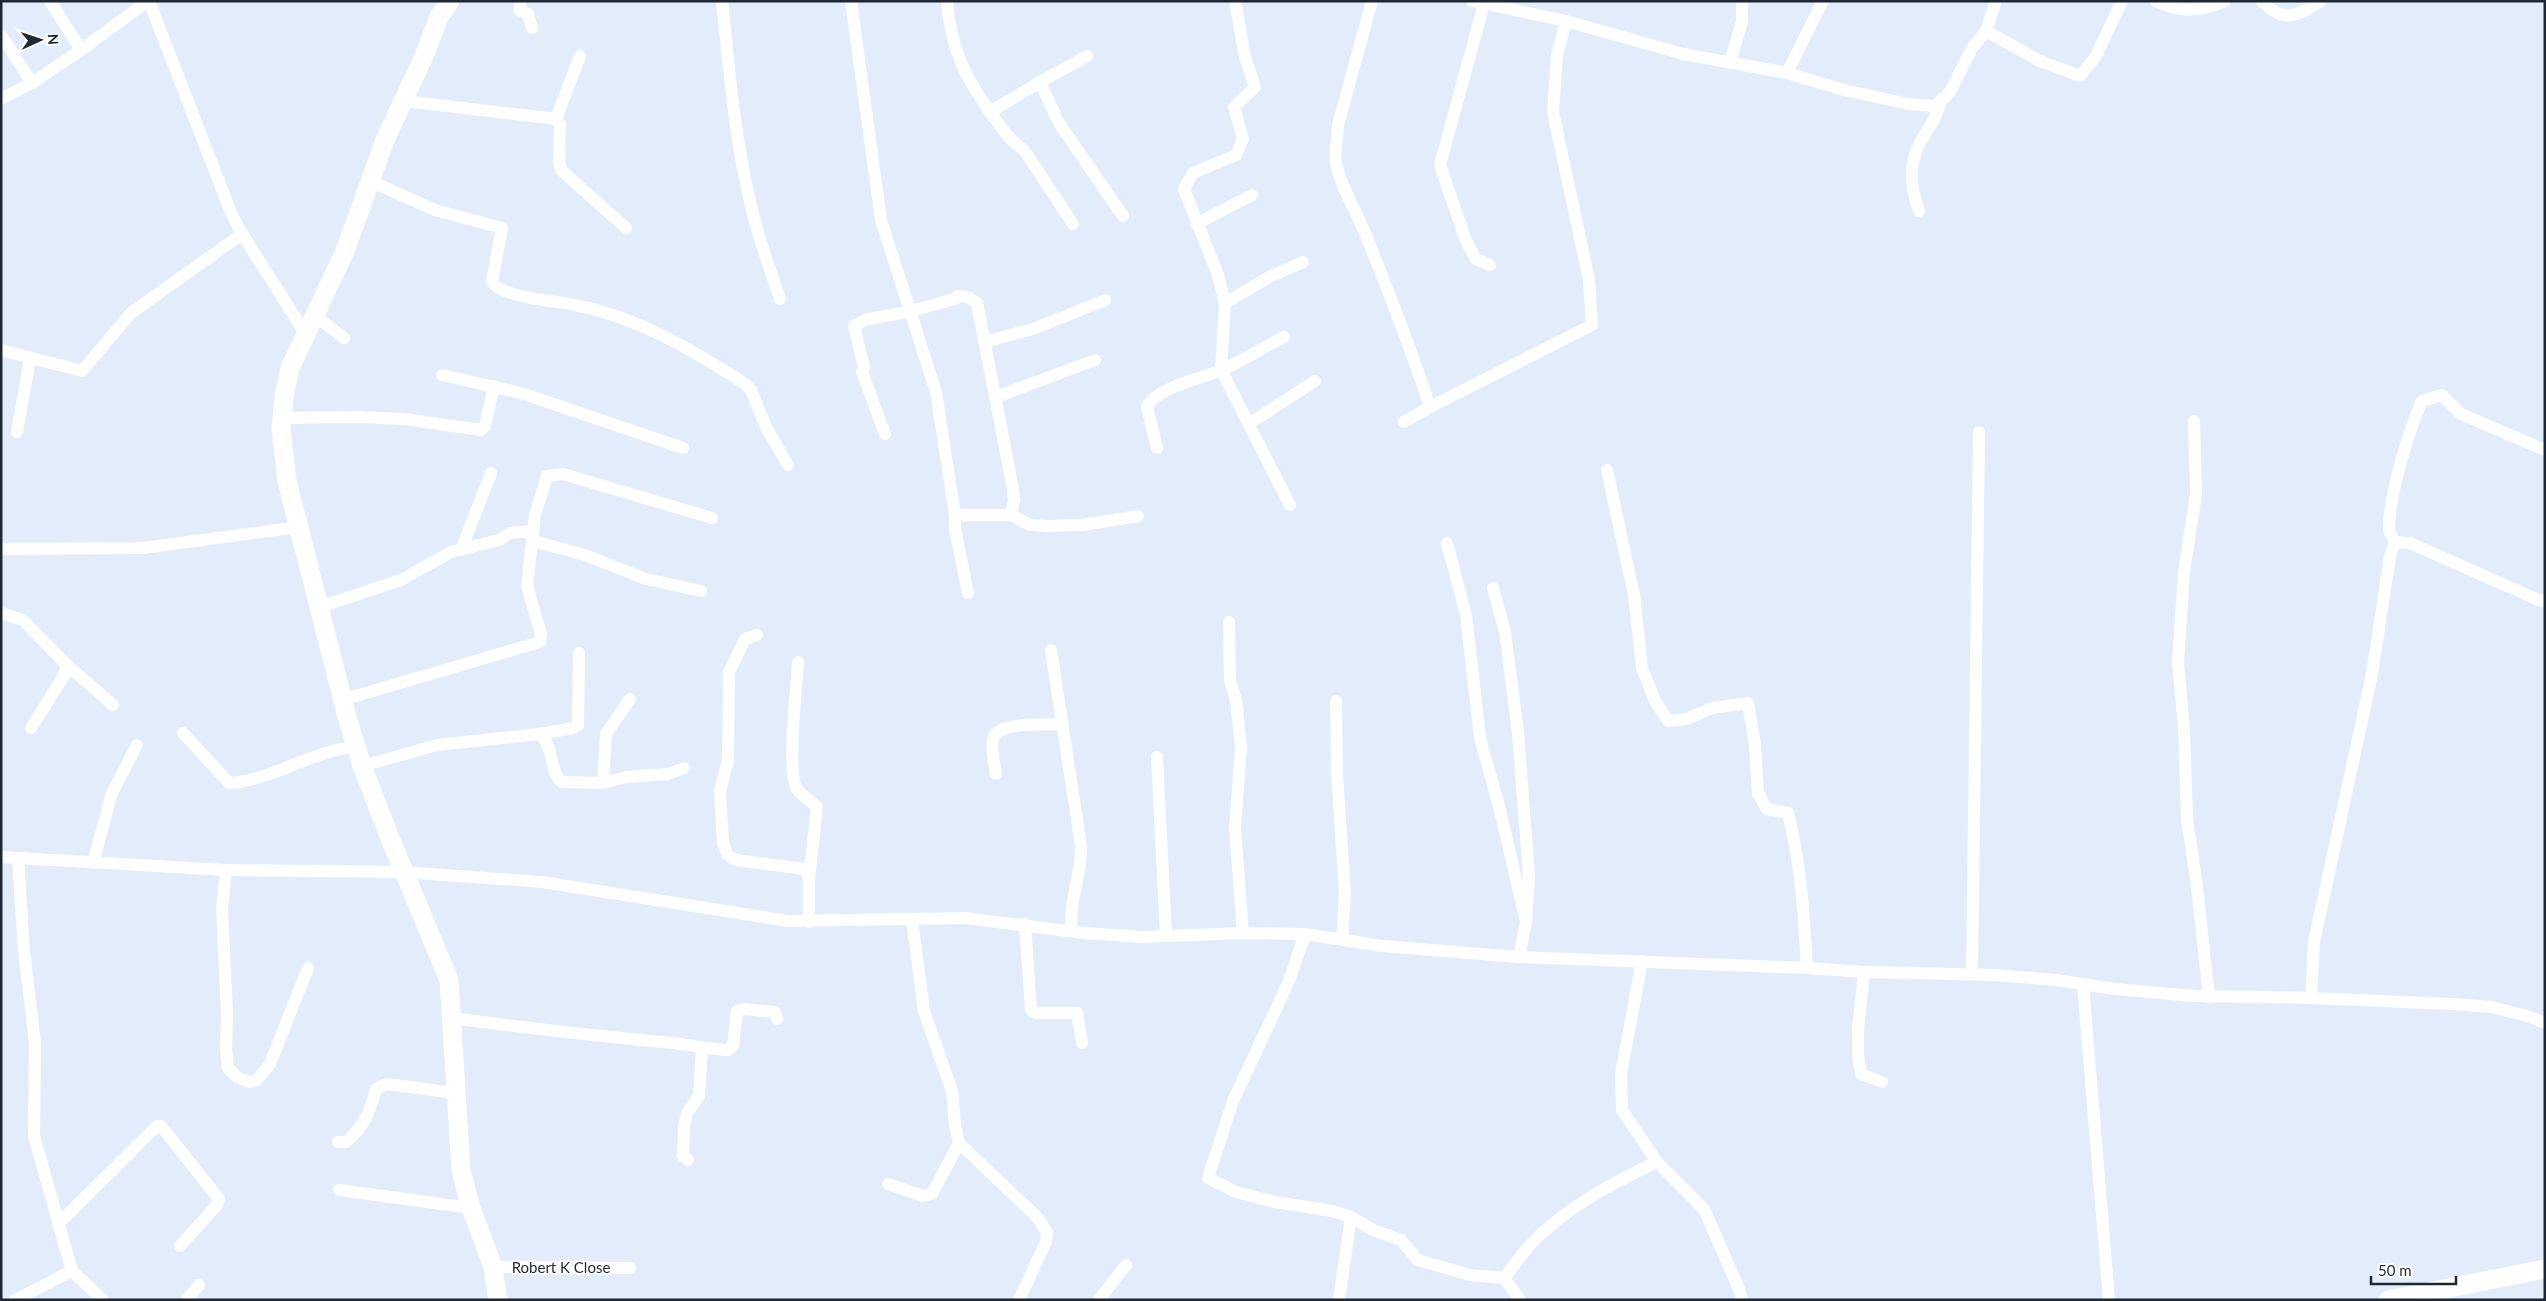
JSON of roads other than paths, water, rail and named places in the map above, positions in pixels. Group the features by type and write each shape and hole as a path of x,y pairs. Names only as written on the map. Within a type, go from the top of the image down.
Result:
{"street":[{"path":"50,1 81,50"},
{"path":"1,100 32,83 81,50 148,1 226,201 242,234 305,333"},
{"path":"450,1 439,17 404,101 384,140 345,251 290,368 282,418 286,481 320,607 342,700 362,766 403,872 449,980 461,1170 471,1208 493,1267 498,1300"},
{"path":"521,1 519,10 528,14 532,28"},
{"path":"722,1 732,100 743,170 749,200 780,299"},
{"path":"851,1 881,220 936,392 955,515 955,529 968,593"},
{"path":"947,1 956,53 972,87 1013,142 1024,150 1074,224"},
{"path":"1236,1 1245,57 1255,87 1234,107 1243,139 1236,155 1193,173 1184,189 1196,224 1218,276 1225,303 1221,370 1250,423 1290,505"},
{"path":"1372,1 1338,125 1335,159 1338,171 1354,204 1412,352 1430,407"},
{"path":"1730,62 1742,22 1742,1"},
{"path":"1787,73 1823,1"},
{"path":"1919,212 1913,191 1911,167 1915,152 1937,118 1940,103 1959,76 1972,48 1986,31 1996,1"},
{"path":"1986,31 2040,61 2080,76 2096,56 2122,1"},
{"path":"2156,1 2179,10 2196,11 2225,1"},
{"path":"2179,10 2191,1"},
{"path":"2262,1 2279,15 2288,17 2304,12 2321,1"},
{"path":"1490,265 1476,259 1466,241 1440,165 1478,2 1510,5 1674,52 1787,73 1844,90 1908,104 1935,106 1940,103"},
{"path":"1404,422 1592,325 1590,280 1553,112 1553,90 1557,56 1566,21"},
{"path":"1,35 32,83"},
{"path":"556,119 580,56"},
{"path":"990,112 1087,56"},
{"path":"1040,82 1059,123 1123,216"},
{"path":"404,101 556,119 560,124 558,162 561,170 626,228"},
{"path":"370,180 435,210 502,228 492,281 501,290 573,305 641,324 690,350 744,383 751,390 766,427 788,465"},
{"path":"1196,224 1252,195"},
{"path":"1,350 21,353 30,359 82,370 131,313 242,234"},
{"path":"1225,303 1271,276 1303,262"},
{"path":"885,434 862,372 864,367 854,326 865,320 911,312 955,299 958,296 968,297 977,303 996,397 1013,489 1012,515"},
{"path":"984,342 1033,329 1105,300"},
{"path":"314,316 344,338"},
{"path":"1157,448 1148,404 1167,390 1221,370 1284,337"},
{"path":"17,432 30,359"},
{"path":"996,397 1094,360"},
{"path":"442,375 530,396 683,448"},
{"path":"1250,423 1315,381"},
{"path":"282,418 358,417 404,419 436,422 481,430 486,426 494,386"},
{"path":"2311,998 2314,942 2372,674 2390,556 2395,542 2389,530 2394,491 2413,419 2422,401 2442,395 2461,414 2545,450"},
{"path":"2194,421 2196,494 2184,572 2178,662 2184,728 2187,819 2196,879 2209,997"},
{"path":"1972,974 1979,432"},
{"path":"1607,470 1634,595 1642,668 1655,701 1668,721 1686,719 1712,708 1748,703 1755,745 1758,793 1767,809 1788,813 1792,829 1803,895 1807,968"},
{"path":"461,550 491,473"},
{"path":"342,700 447,671 540,642 541,634 527,586 535,515 548,476 559,474 712,518"},
{"path":"955,515 1012,515 1030,525 1047,526 1083,525 1138,516"},
{"path":"1,549 142,548 299,527"},
{"path":"320,607 401,580 443,556 499,540 510,533 533,536 646,579 701,591"},
{"path":"2395,542 2410,543 2541,600 2545,600"},
{"path":"1448,543 1466,615 1480,738 1499,806 1526,922"},
{"path":"1493,588 1505,632 1518,733 1529,876 1526,922 1519,957"},
{"path":"1,613 23,620 66,664 113,705"},
{"path":"1229,622 1230,680 1236,700 1241,748 1235,828 1243,933"},
{"path":"757,635 745,639 729,672 728,761 720,791 724,843 727,854 735,860 805,869 809,879"},
{"path":"1051,650 1081,851 1081,867 1071,904 1072,931"},
{"path":"362,766 437,745 539,734 574,728 578,725 579,654"},
{"path":"798,662 793,731 793,781 797,790 817,807 809,879 809,922"},
{"path":"31,728 65,674 66,664"},
{"path":"603,783 606,734 630,699"},
{"path":"1336,701 1337,773 1344,894 1342,940"},
{"path":"996,774 993,738 998,732 1008,727 1062,724"},
{"path":"183,733 229,782 254,780 298,762 345,748 356,747"},
{"path":"539,734 549,746 558,780 574,783 603,783 626,776 668,774 684,768"},
{"path":"93,862 112,793 137,745"},
{"path":"1157,757 1166,936"},
{"path":"1,857 18,860 93,862 226,870 403,872 542,882 788,921 965,918 1072,931 1166,936 1243,933 1305,934 1342,940 1519,957 1807,968 1864,972 1972,974 2056,980 2115,990 2209,997 2311,998 2492,1006 2545,1023"},
{"path":"18,860 24,951 35,1043 34,1136 72,1270 103,1300"},
{"path":"226,870 222,910 227,1012 226,1049 228,1068 238,1078 250,1082 257,1080 270,1064 308,968"},
{"path":"912,920 926,1017 952,1091 955,1125 959,1143 1037,1217 1047,1232 1046,1242 1019,1300"},
{"path":"1025,924 1031,1010 1036,1013 1077,1013 1082,1043"},
{"path":"1305,934 1289,981 1233,1101 1208,1178 1236,1192 1275,1202 1332,1211 1351,1217 1373,1230 1401,1240 1418,1260 1470,1275 1504,1278 1520,1300"},
{"path":"1642,961 1621,1074 1622,1110 1657,1162 1704,1209 1742,1300"},
{"path":"1864,972 1858,1055 1861,1074 1882,1082"},
{"path":"2083,984 2109,1300"},
{"path":"452,1018 598,1037 684,1045 702,1049 732,1049 737,1011 740,1009 775,1012 777,1019"},
{"path":"688,1160 683,1156 684,1127 687,1113 699,1096 702,1049"},
{"path":"338,1142 346,1142 358,1132 365,1121 376,1089 387,1084 455,1093"},
{"path":"58,1224 157,1126 161,1126 219,1199 218,1205 180,1246"},
{"path":"888,1184 923,1196 932,1194 959,1143"},
{"path":"1504,1278 1530,1245 1562,1216 1625,1176 1657,1162"},
{"path":"339,1190 471,1208"},
{"path":"1339,1300 1351,1217"},
{"path":"1099,1300 1126,1265"},
{"name":"Robert K Close","path":"493,1267 630,1268"},
{"path":"2388,1300 2545,1269"},
{"path":"15,1300 72,1270"},
{"path":"187,1300 200,1285"}]}
